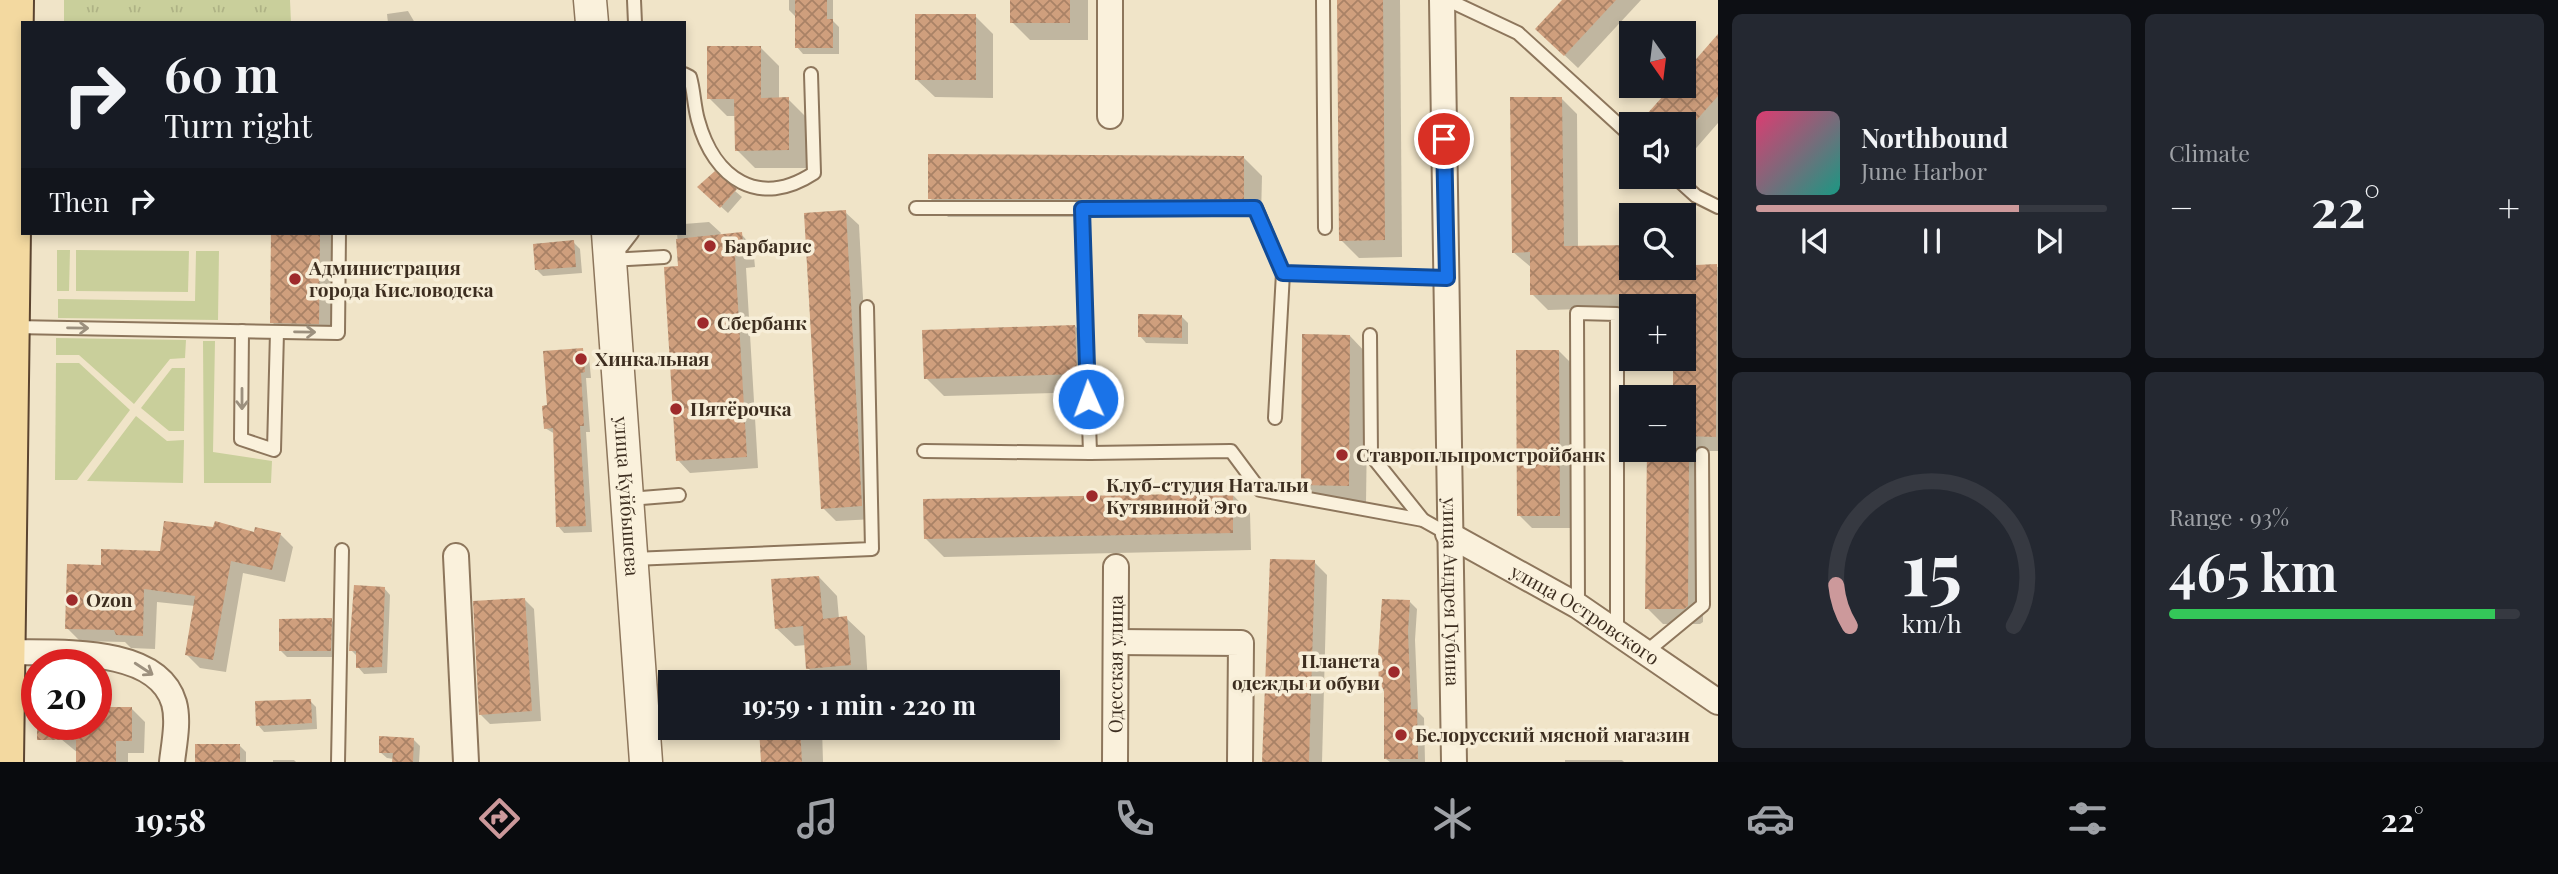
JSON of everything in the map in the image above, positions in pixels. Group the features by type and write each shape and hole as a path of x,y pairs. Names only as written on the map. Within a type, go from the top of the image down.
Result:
{"main road":[{"path":"4,762 2,715 17,130 14,0"}],"street":[{"path":"590,0 592,21"},
{"path":"1110,0 1110,116"},
{"name":"улица Андрея Губина","path":"1442,0 1448,534 1454,762"},
{"name":"улица Куйбышева","path":"615,243 646,762"},
{"name":"улица Островского","path":"1448,534 1578,606 1718,702"},
{"path":"456,556 466,762"},
{"name":"Одесская улица","path":"1115,762 1116,566"},
{"path":"1115,642 1241,643 1240,762"},
{"path":"5,652 127,659 147,669 163,683 174,703 172,762"}],"lane":[{"path":"635,0 635,21"},
{"path":"1323,0 1325,228"},
{"path":"1448,0 1518,33 1619,125"},
{"path":"686,75 690,77 706,142 720,164 743,186 765,190 796,185 814,173 811,74"},
{"path":"1688,189 1718,207"},
{"path":"916,208 1255,208 1283,273 1275,418"},
{"path":"1082,209 1090,453"},
{"path":"10,327 338,333 339,235"},
{"path":"615,243 664,257"},
{"path":"1283,273 1447,278"},
{"path":"633,559 872,549 866,307"},
{"path":"1578,606 1577,313 1617,314 1618,632"},
{"path":"242,331 241,439 274,450 277,332"},
{"path":"1370,335 1371,455 1423,520"},
{"path":"924,451 1231,452 1260,490 1423,520 1448,534"},
{"path":"1646,652 1703,605 1702,454"},
{"path":"629,499 679,495"},
{"path":"338,762 342,550"}],"green space":[{"path":"64,0 290,0 291,21 64,21"},
{"path":"57,250 70,250 69,291 57,291"},
{"path":"76,250 189,251 188,292 76,291"},
{"path":"196,251 219,251 218,320 58,318 58,299 195,301"},
{"path":"56,338 186,340 185,358 170,359 134,404 79,355 56,355"},
{"path":"203,341 215,341 213,452 272,461 271,483 204,483"},
{"path":"56,363 79,363 130,410 77,480 55,480"},
{"path":"172,368 185,368 184,431 169,431 141,408"},
{"path":"136,416 167,441 184,440 183,483 87,481"}],"building":[{"path":"795,0 827,0 827,19 833,19 833,48 795,48"},
{"path":"1010,0 1070,0 1070,23 1010,23"},
{"path":"1337,0 1383,0 1385,240 1339,241"},
{"path":"1562,0 1616,0 1564,56 1535,29"},
{"path":"915,14 976,14 976,80 915,80"},
{"path":"1718,34 1718,96 1696,121 1696,112 1649,112 1661,98 1696,98 1696,59"},
{"path":"707,46 761,46 761,98 789,97 789,150 735,151 734,99 707,99"},
{"path":"1510,97 1562,97 1564,246 1619,245 1619,280 1696,280 1696,265 1717,264 1716,437 1696,436 1696,385 1673,385 1673,371 1696,371 1696,294 1530,295 1530,252 1512,253"},
{"path":"928,154 1244,156 1244,199 928,199"},
{"path":"715,171 737,189 720,208 697,187"},
{"path":"846,210 862,506 821,509 804,213"},
{"name":"Сбербанк","path":"742,232 744,256 735,256 747,457 676,461 664,267 678,266 676,239"},
{"name":"Администрация города Кисловодска","path":"271,235 320,235 319,324 270,323"},
{"path":"574,240 576,267 535,270 533,244"},
{"path":"1138,314 1182,315 1182,338 1138,337"},
{"path":"1075,325 1077,374 924,379 922,330"},
{"path":"1302,334 1350,335 1349,486 1301,485"},
{"path":"583,348 585,372 581,373 584,426 580,426 586,526 556,527 553,428 544,429 542,406 547,405 543,351"},
{"path":"1516,350 1559,350 1560,516 1517,516"},
{"path":"1647,462 1689,462 1688,606 1684,609 1645,609"},
{"path":"1233,493 1233,533 924,539 923,499"},
{"path":"164,521 213,527 215,521 254,532 255,527 281,533 272,570 231,561 213,660 185,655 195,596 144,589 143,636 116,635 114,630 65,629 67,564 101,565 101,549 160,551"},
{"path":"1270,559 1315,560 1309,762 1262,762"},
{"path":"819,576 823,619 847,616 851,665 806,669 803,626 775,629 771,579"},
{"path":"354,585 385,587 382,667 356,668 356,651 349,651"},
{"path":"525,598 532,711 479,715 473,601"},
{"path":"1382,599 1410,600 1408,631 1411,709 1417,709 1418,759 1384,759 1384,689 1379,689 1378,656"},
{"path":"332,618 331,651 279,651 279,619"},
{"path":"311,699 312,723 256,726 255,701"},
{"path":"112,707 132,707 132,741 116,741 116,762 76,762 76,740 112,740"},
{"path":"379,736 414,738 413,762 392,762 393,753 379,753"},
{"path":"760,740 801,740 802,762 761,762"},
{"path":"195,744 240,744 240,762 195,762"}],"place":[{"name":"Барбарис","path":"710,246"},
{"name":"Администрация города Кисловодска","path":"295,279"},
{"name":"Сбербанк","path":"703,323"},
{"name":"Хинкальная","path":"581,359"},
{"name":"Пятёрочка","path":"676,409"},
{"name":"Ставропльпромстройбанк","path":"1342,455"},
{"name":"Клуб-студия Натальи Кутявиной Эго","path":"1092,496"},
{"name":"Ozon","path":"72,600"},
{"name":"Планета одежды и обуви","path":"1394,672"},
{"name":"Белорусский мясной магазин","path":"1401,735"}],"route":[{"path":"1088,399 1082,209 1255,208 1283,273 1447,278 1444,139"}]}
